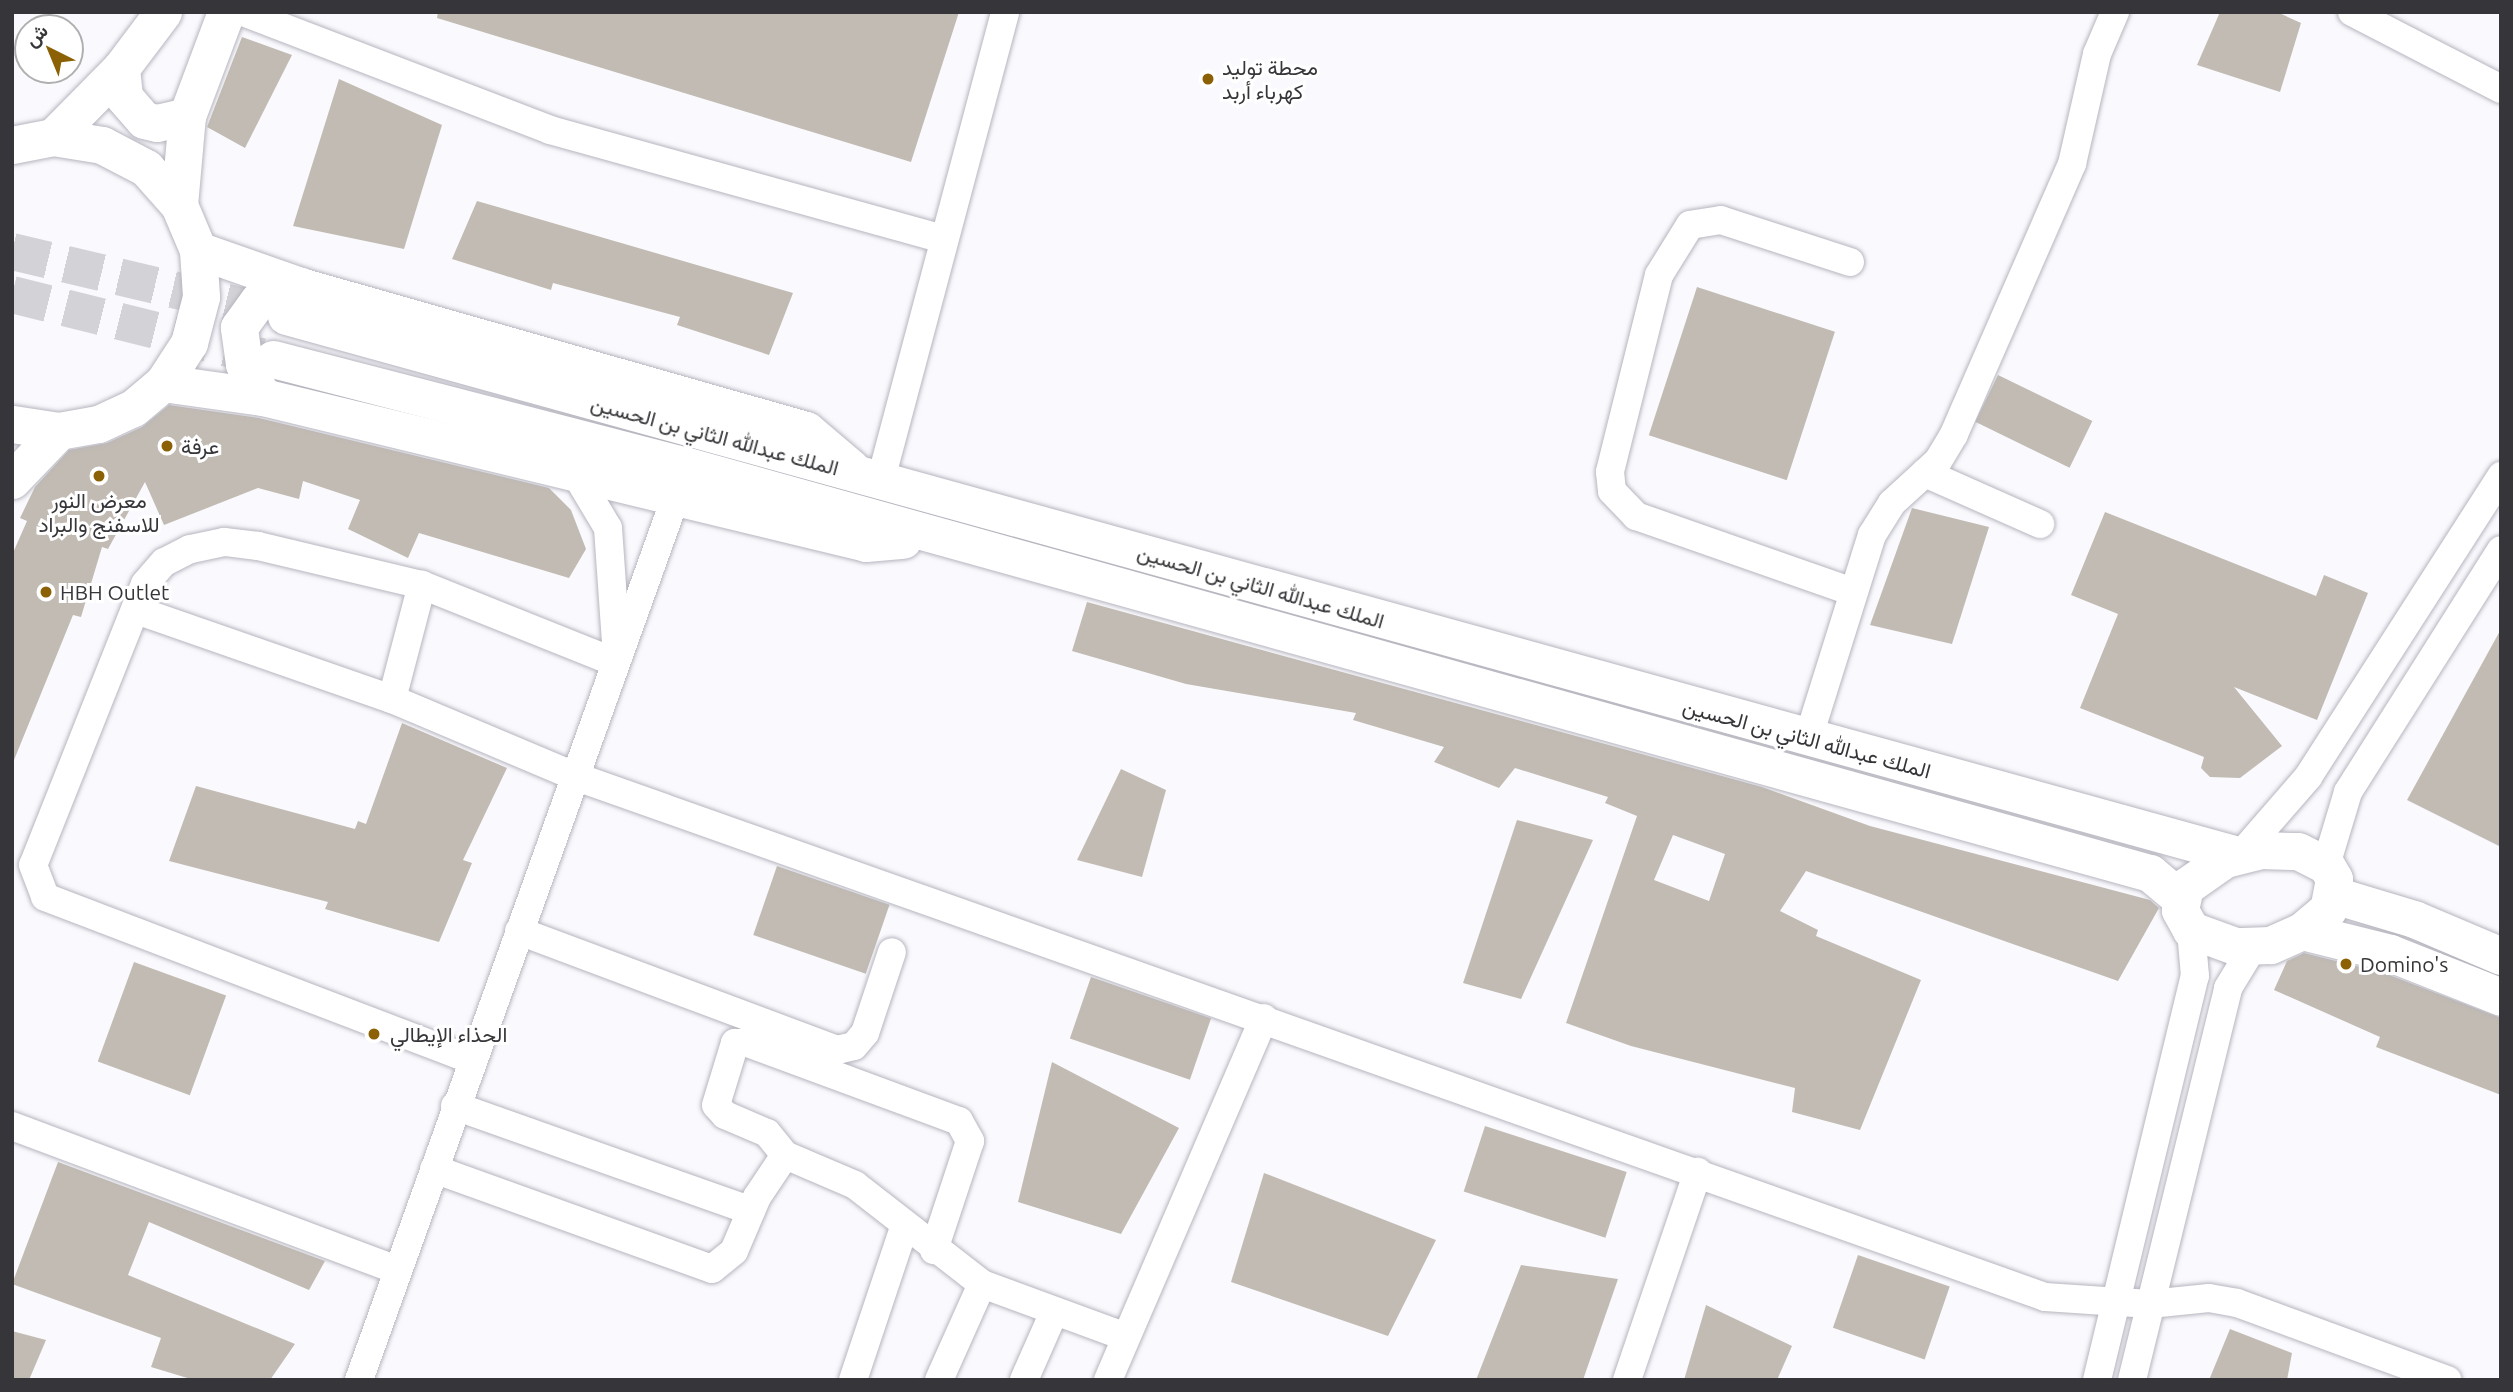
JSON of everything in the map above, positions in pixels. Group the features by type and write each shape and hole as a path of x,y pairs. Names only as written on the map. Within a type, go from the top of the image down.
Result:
{"main road":[{"path":"53,137 121,68 163,12"},
{"path":"179,205 187,116 226,12"},
{"path":"121,68 124,97 144,120 171,122 187,116"},
{"path":"12,145 53,137 102,145 146,168 179,205 198,250 201,297 189,343 163,383 133,408 98,424 59,431 12,424"},
{"path":"198,250 293,301 806,430 869,477"},
{"path":"262,397 244,364 239,327 258,301 293,301"},
{"name":"الملك عبدالله الثاني بن الحسين","path":"273,359 688,466 924,535 2150,873 2186,914"},
{"path":"163,383 262,397 866,543 924,535"},
{"path":"13,475 59,431"},
{"name":"الملك عبدالله الثاني بن الحسين","path":"869,477 1808,739 2240,854"},
{"path":"2330,880 2328,909 2302,931 2253,947 2218,943 2186,914 2194,879 2240,854 2298,851 2330,880 2501,956"},
{"path":"2302,931 2390,953 2501,997"}],"street":[{"path":"243,12 550,130 944,239"},
{"path":"869,477 944,239 1005,12"},
{"path":"1808,739 1853,592 1881,518 1925,473 1954,434 2072,164 2096,54 2115,12"},
{"path":"2352,12 2501,89"},
{"path":"1850,262 1721,220 1690,225 1659,275 1610,472 1612,491 1636,516 1853,592"},
{"path":"574,471 608,528 617,601 615,662"},
{"path":"1925,473 2040,524"},
{"path":"2240,854 2308,777 2501,476"},
{"path":"359,1380 455,1106 676,496"},
{"path":"472,1060 45,897 33,865 145,584 164,562 224,542 422,585 615,662"},
{"path":"2330,880 2348,792 2501,550"},
{"path":"392,699 422,585"},
{"path":"136,610 392,699 575,776 2045,1297 2150,1304 2209,1298 2237,1303 2446,1380"},
{"path":"2097,1380 2195,976 2186,914"},
{"path":"519,931 837,1050 854,1046 865,1033 892,952"},
{"path":"2132,1380 2228,988 2253,947"},
{"path":"1108,1380 1264,1018"},
{"path":"934,1250 970,1141 960,1121 748,1043 735,1043 716,1105 725,1115 767,1133 785,1155 855,1185 934,1250 982,1284 1126,1337"},
{"path":"455,1106 751,1211"},
{"path":"12,1126 397,1269"},
{"path":"434,1169 712,1269 734,1251 751,1211 785,1155"},
{"path":"1627,1380 1698,1172"},
{"path":"853,1380 905,1225"},
{"path":"939,1380 982,1284"},
{"path":"1024,1380 1054,1312"}],"building":[{"path":"438,12 959,12 911,162 437,18"},
{"path":"2220,12 2277,12 2301,23 2280,92 2197,65"},
{"path":"242,37 292,55 245,148 207,127"},
{"path":"339,79 442,125 404,249 293,226"},
{"path":"477,201 793,293 769,355 677,325 680,317 553,283 551,290 452,259"},
{"path":"1697,287 1835,332 1787,480 1649,435"},
{"path":"1998,375 2092,421 2070,468 1975,422"},
{"path":"169,405 259,418 549,488 571,510 586,549 569,578 419,533 408,558 348,529 360,500 303,481 299,499 258,488 164,525 145,482 108,549 102,547 81,617 73,615 12,765 12,555 27,521 20,518 35,487 69,450 107,443 142,427"},
{"path":"1912,508 1989,527 1952,644 1870,625"},
{"path":"2105,512 2316,596 2324,575 2368,593 2317,720 2234,687 2282,746 2240,778 2210,777 2201,768 2204,757 2080,708 2118,614 2071,595"},
{"path":"1087,602 1762,787 1870,826 2150,900 2159,908 2118,981 1806,871 1780,911 1818,930 1816,936 1921,980 1860,1130 1792,1112 1795,1088 1631,1046 1566,1023 1637,816 1605,803 1608,797 1515,768 1499,788 1434,762 1444,747 1353,720 1356,713 1186,684 1072,651","holes":["1673,835 1725,854 1709,901 1654,880"]},
{"path":"2501,629 2501,847 2407,800"},
{"path":"402,723 507,768 463,860 472,863 439,942 325,909 328,902 169,861 196,786 355,829 358,821 366,824"},
{"path":"1121,769 1166,790 1142,877 1077,860"},
{"path":"1517,820 1593,840 1521,999 1463,983"},
{"path":"777,866 890,905 866,974 753,935"},
{"path":"2304,953 2384,973 2501,1018 2501,1095 2376,1047 2380,1037 2274,990 2287,961"},
{"path":"134,962 226,996 190,1095 98,1062"},
{"path":"1091,977 1211,1018 1190,1080 1070,1038"},
{"path":"1052,1062 1179,1128 1121,1234 1018,1202"},
{"path":"1485,1126 1627,1172 1605,1238 1464,1192"},
{"path":"58,1162 325,1261 309,1290 149,1222 128,1275 295,1344 270,1380 194,1380 151,1367 161,1338 12,1284"},
{"path":"1264,1173 1436,1240 1388,1336 1231,1282"},
{"path":"1858,1255 1950,1287 1925,1359 1833,1328"},
{"path":"1521,1265 1618,1279 1583,1380 1476,1380"},
{"path":"1706,1305 1792,1346 1777,1380 1684,1380"},
{"path":"2230,1329 2292,1353 2287,1380 2209,1380"},
{"path":"12,1331 46,1340 29,1380 12,1380"}],"tunnel":[{"path":"12,251 282,315"},
{"path":"12,294 273,359"}],"place":[{"name":"محطة توليد كهرباء أربد","path":"1208,79"},
{"name":"عرفة","path":"167,446"},
{"name":"معرض النور للاسفنج والبراد","path":"99,476"},
{"name":"HBH Outlet","path":"46,592"},
{"name":"Domino's","path":"2346,964"},
{"name":"الحذاء الإيطالي","path":"374,1034"}]}
